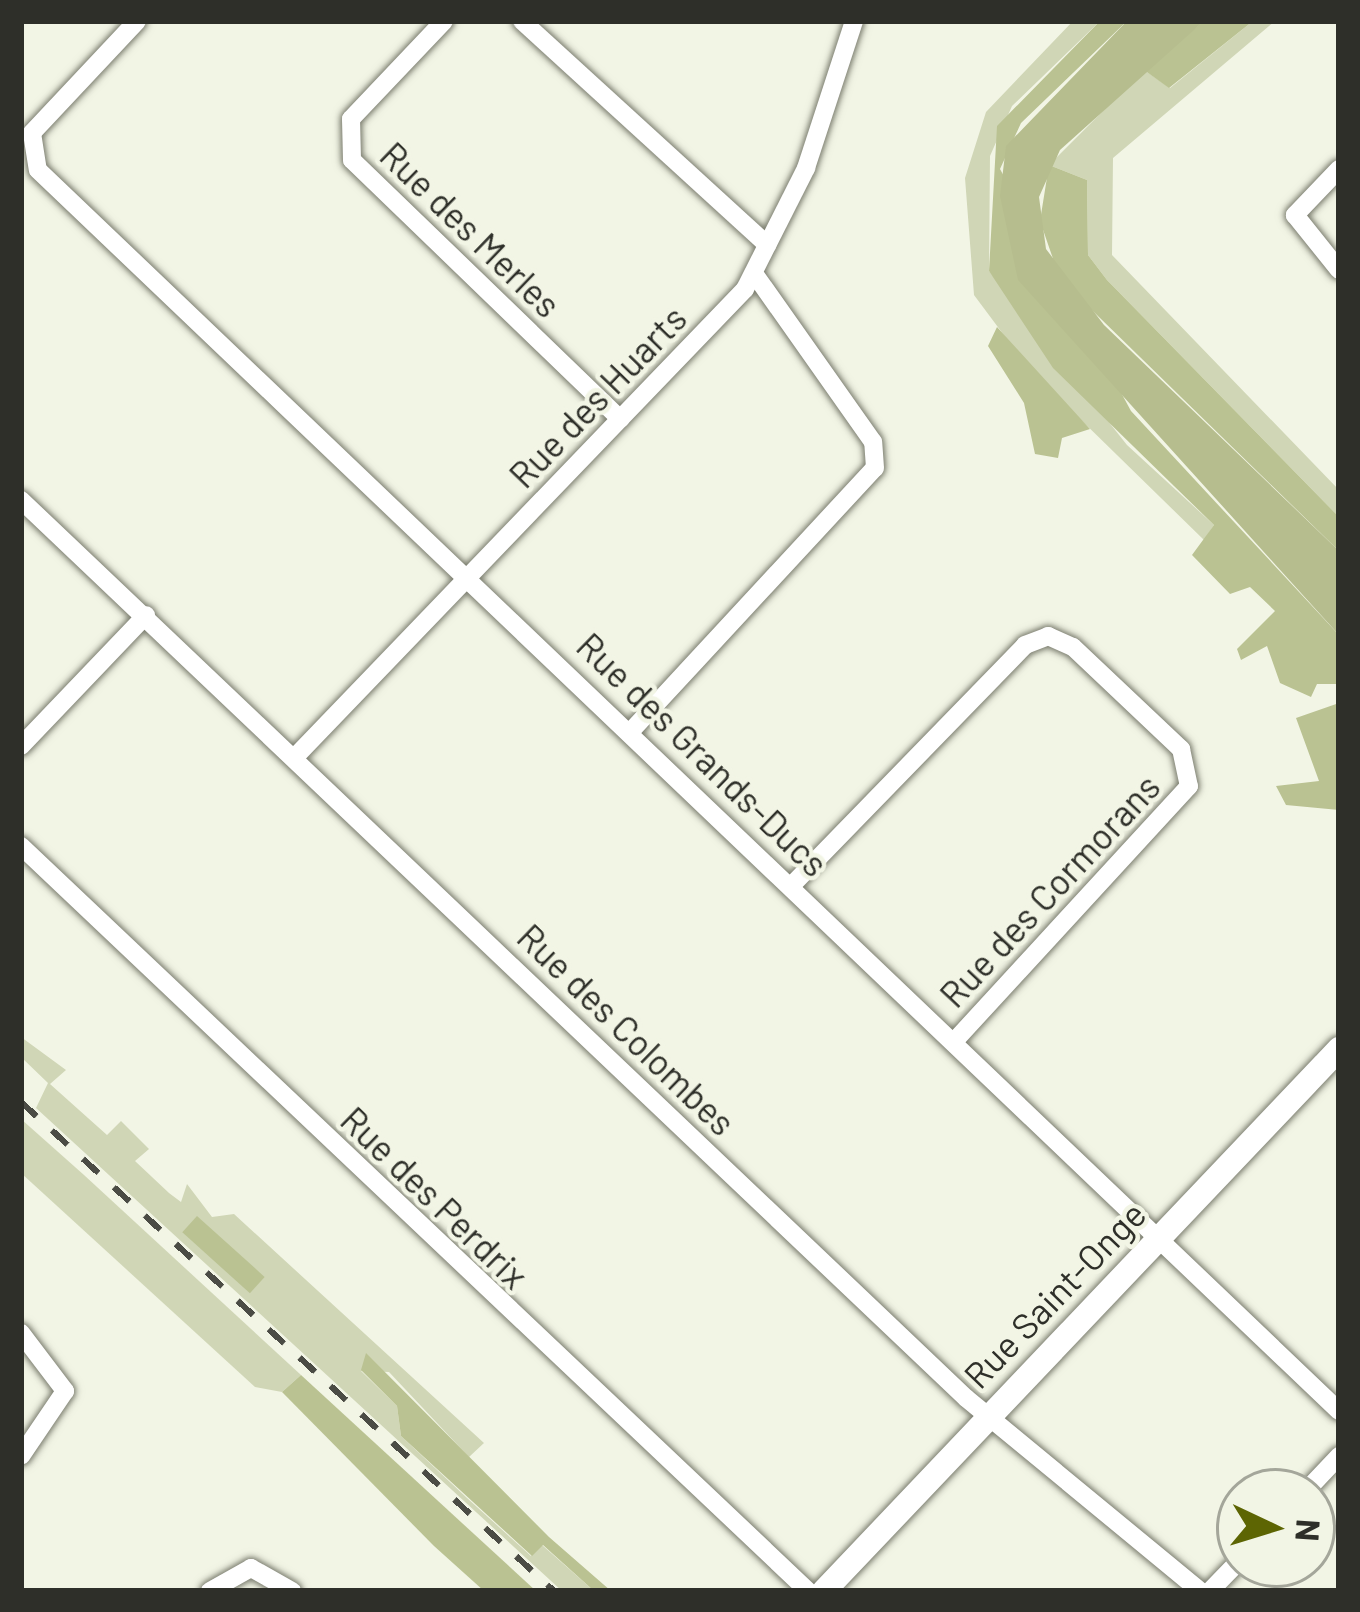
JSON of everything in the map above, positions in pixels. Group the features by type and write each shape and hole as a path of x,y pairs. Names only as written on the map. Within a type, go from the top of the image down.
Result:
{"street":[{"name":"Rue des Grands-Ducs","path":"137,21 29,142 38,170 956,1039 1339,1411"},
{"name":"Rue des Merles","path":"444,21 351,119 349,152 620,419"},
{"path":"522,21 767,245"},
{"name":"Rue des Huarts","path":"295,757 620,419 754,272 854,21"},
{"path":"1339,169 1294,215 1339,270"},
{"path":"632,730 875,468 873,442 754,272"},
{"name":"Rue des Colombes","path":"21,500 987,1414 1200,1591"},
{"path":"21,746 146,615"},
{"name":"Rue des Cormorans","path":"792,885 1032,639 1061,640 1090,663 1181,749 1187,792 956,1039"},
{"name":"Rue des Perdrix","path":"21,846 808,1591"},
{"name":"Rue Saint-Onge","path":"824,1591 987,1414 1339,1049"},
{"path":"21,1333 65,1391 21,1456"},
{"path":"210,1591 251,1568 292,1591"}],"shaded area":[{"path":"1073,21 1100,21 1012,106 990,156 989,271 1127,445 1214,525 1204,540 1030,370 974,295 965,178 986,112"},
{"path":"1100,21 1127,21 1021,123 1000,169 1131,411 1339,635 1339,684 1317,684 1311,697 1280,683 1267,646 1241,660 1237,649 1275,611 1250,587 1230,594 1192,555 1214,525 1053,368 989,271 997,126"},
{"path":"1127,21 1204,21 1060,150 1039,197 1046,249 1104,325 1339,551 1339,635 1018,280 1000,196 1006,146"},
{"path":"1204,21 1253,21 1169,88 1144,70"},
{"path":"1253,21 1275,21 1113,158 1112,255 1339,490 1339,517 1107,280 1088,255 1087,180 1049,165 1144,70 1170,88"},
{"path":"1049,165 1087,180 1088,255 1339,517 1339,551 1060,279 1040,221"},
{"path":"997,327 1090,429 1062,438 1058,458 1035,454 1024,403 988,346"},
{"path":"1339,703 1339,810 1286,805 1276,786 1319,781 1296,718"},
{"path":"21,1037 66,1070 50,1084 107,1135 121,1121 149,1149 135,1161 169,1193 181,1202 187,1184 212,1217 234,1214 484,1443 469,1457 389,1372 361,1371 397,1406 401,1436 531,1556 542,1545 594,1591 562,1591 36,1108 48,1083 21,1057"},
{"path":"21,1119 301,1375 282,1392 255,1387 21,1173"},
{"path":"197,1216 265,1277 250,1293 182,1232"},
{"path":"366,1353 549,1537 611,1591 594,1591 543,1545 532,1556 401,1436 397,1406 361,1370"},
{"path":"301,1375 536,1591 484,1591 434,1546 282,1392"}],"railway":[{"path":"21,1102 554,1591"}]}
